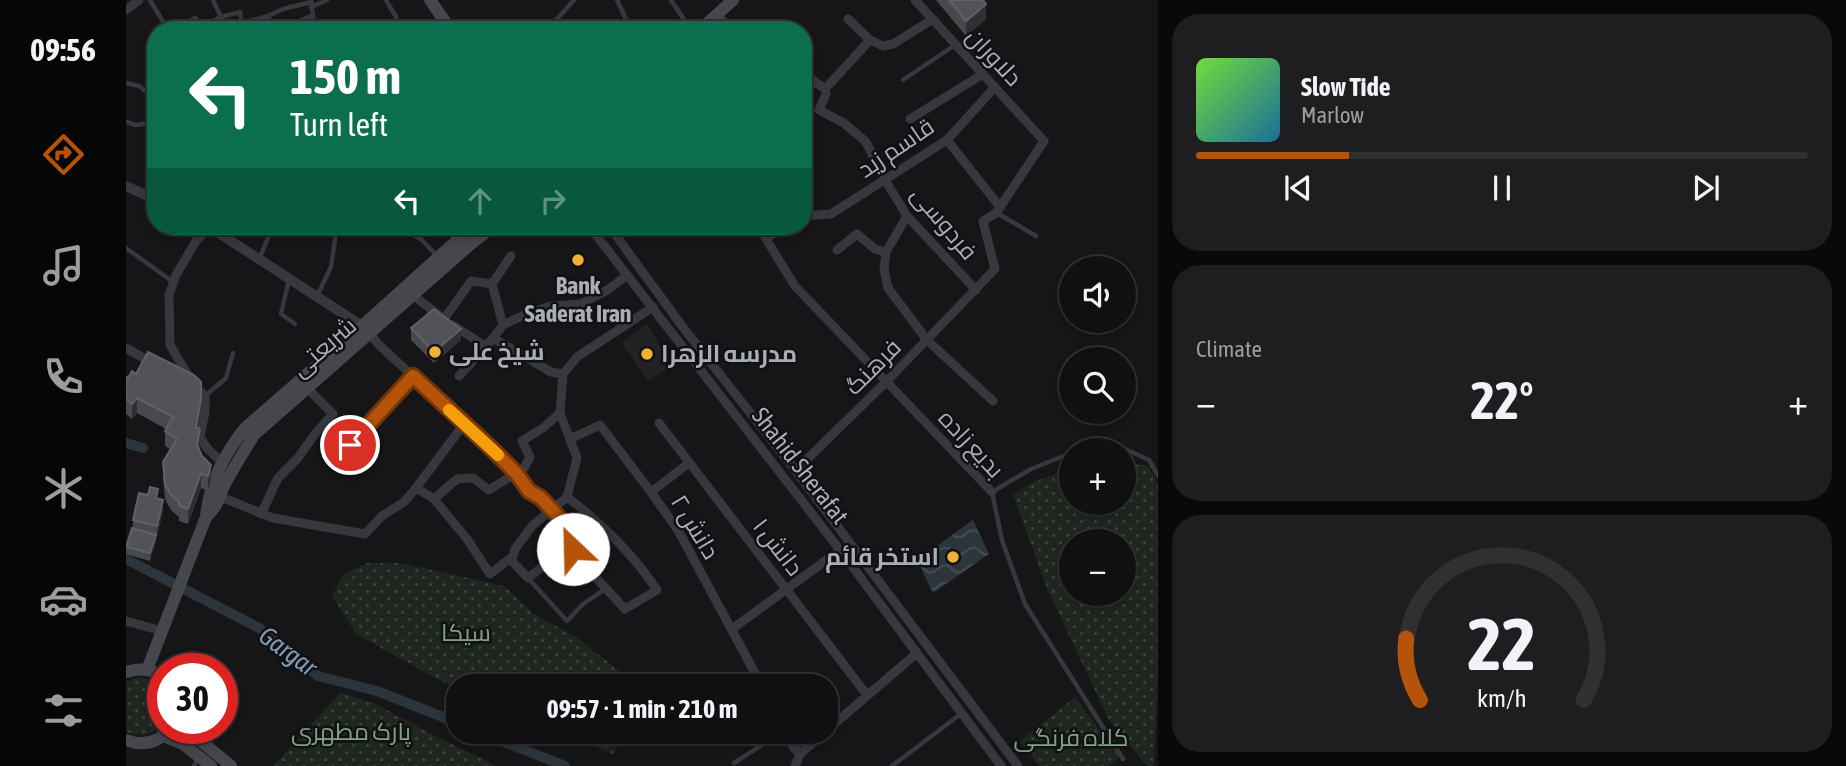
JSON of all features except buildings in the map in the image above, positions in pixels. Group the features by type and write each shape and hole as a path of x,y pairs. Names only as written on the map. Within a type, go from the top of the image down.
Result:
{"main road":[{"path":"430,0 445,21"},
{"path":"710,21 733,0"},
{"name":"شریعتی","path":"205,517 216,508 224,487 254,435 308,389 438,256 462,235"},
{"name":"شریعتی","path":"162,631 205,517 207,500 231,446 246,428 366,330 414,296 482,235"},
{"path":"154,653 162,631"},
{"path":"126,672 147,670"},
{"path":"126,740 147,743"},
{"path":"183,744 197,761 211,766"},
{"path":"204,744 231,766"}],"street":[{"path":"126,10 139,0"},
{"name":"دلاوران","path":"915,0 1044,141 998,210"},
{"path":"717,14 723,21"},
{"path":"848,19 870,40 883,46 893,44 933,19"},
{"path":"812,80 825,89 870,40"},
{"path":"910,119 983,74"},
{"name":"قاسم زید","path":"812,215 831,214 947,140 995,87"},
{"name":"فردوسی","path":"825,89 826,94 820,110 844,123 866,142 907,216 976,290"},
{"path":"947,140 998,210"},
{"path":"126,187 147,196"},
{"name":"فرهنگ","path":"796,470 995,269 983,221 998,210"},
{"path":"907,216 886,252 884,269 888,288 927,340 993,401"},
{"path":"837,250 857,234 875,249 886,252"},
{"path":"201,235 173,282 169,295 170,345 193,384 205,397 200,438 222,463"},
{"path":"223,235 366,330 516,473 529,491 541,498 565,524 573,549 586,567 625,609 657,590 639,564 566,497"},
{"name":"Shahid Sherafat","path":"597,235 1002,766"},
{"name":"Shahid Sherafat","path":"616,235 1018,766"},
{"name":"بدیع زاده","path":"763,235 795,286 992,492"},
{"path":"765,238 770,235"},
{"path":"503,325 492,284 511,256"},
{"path":"459,376 503,325 551,306 581,304 610,289 627,275"},
{"path":"444,319 471,281 492,284"},
{"path":"414,296 486,347"},
{"path":"572,544 528,578 511,560 515,549 532,526 566,497 577,458 560,413 563,374 577,357 653,307"},
{"path":"493,338 551,372 563,374"},
{"path":"126,348 163,369"},
{"path":"173,374 193,384"},
{"path":"326,422 350,445 413,376"},
{"path":"261,514 278,478 298,458 333,414 308,389"},
{"path":"434,499 457,479 474,478 489,490 524,468 530,457 522,441 560,413"},
{"name":"دانش ۱","path":"659,423 867,695"},
{"path":"221,497 272,518 365,534 382,516 404,502 464,424"},
{"name":"دانش ۲","path":"570,439 600,425 679,532 756,674"},
{"path":"651,492 689,463"},
{"path":"416,488 434,499 467,539 490,574 513,556"},
{"path":"732,629 840,550"},
{"path":"126,621 162,631"},
{"path":"838,720 917,653"},
{"path":"953,701 964,693"},
{"path":"792,744 800,754"},
{"path":"795,766 800,754 811,744"}],"lane":[{"path":"150,0 163,21"},
{"path":"213,0 222,21"},
{"path":"249,21 283,9 327,0"},
{"path":"386,0 396,21"},
{"path":"555,21 574,0"},
{"path":"617,0 627,21"},
{"path":"671,0 685,21"},
{"path":"311,3 314,21"},
{"path":"213,21 240,12 242,21"},
{"path":"300,21 313,15"},
{"path":"268,16 270,21"},
{"path":"903,80 956,44"},
{"path":"126,83 139,86 147,93"},
{"path":"126,122 136,125 147,123"},
{"path":"998,210 1036,236"},
{"path":"259,259 270,235"},
{"path":"317,296 331,267 333,235"},
{"path":"413,235 438,256"},
{"path":"126,248 173,282"},
{"path":"289,278 281,313 295,324"},
{"path":"205,397 226,378 233,353"},
{"path":"1136,454 1149,460 1158,477"},
{"path":"992,492 1031,469 1059,458"},
{"name":"بدیع زاده","path":"992,492 1002,540 1025,604 1123,759"},
{"path":"528,578 567,621 583,604 606,588"},
{"path":"892,766 963,713"},
{"path":"734,763 765,744"}],"shaded area":[{"name":"مدرسه الزهرا","path":"647,323 671,366 648,381 622,343"}],"green space":[{"path":"1136,465 1147,465 1158,483 1158,678 1154,766 1147,766 1109,720 1047,588 1013,495 1035,481 1059,473 1059,515 1136,515"},
{"name":"سیکا","path":"367,563 401,563 504,586 533,613 576,637 623,674 446,674 446,683 356,634 332,596 343,575"},
{"path":"138,677 147,679 147,734 126,732 126,682"},
{"name":"پارک مطهری","path":"340,693 374,703 446,741 446,744 451,744 497,766 273,766"},
{"name":"کلاه فرنگی","path":"1075,697 1120,757 1109,766 1039,766 1020,741"},
{"path":"589,744 618,744 613,754"}],"water":[{"name":"استخر قائم","path":"973,520 989,554 933,593 917,560"}],"waterway":[{"path":"126,443 143,448"},
{"name":"Gargar","path":"126,559 259,628 318,676 377,691 446,718"},
{"name":"Gargar","path":"509,744 565,766"}],"slow traffic":[{"path":"449,410 498,455"}],"place":[{"name":"Bank Saderat Iran","path":"578,260"},
{"name":"شیخ علی","path":"435,352"},
{"name":"مدرسه الزهرا","path":"647,354"},
{"name":"استخر قائم","path":"953,557"}],"route":[{"path":"350,445 413,376 491,448 516,473 529,491 541,498 565,524 573,549"}]}
